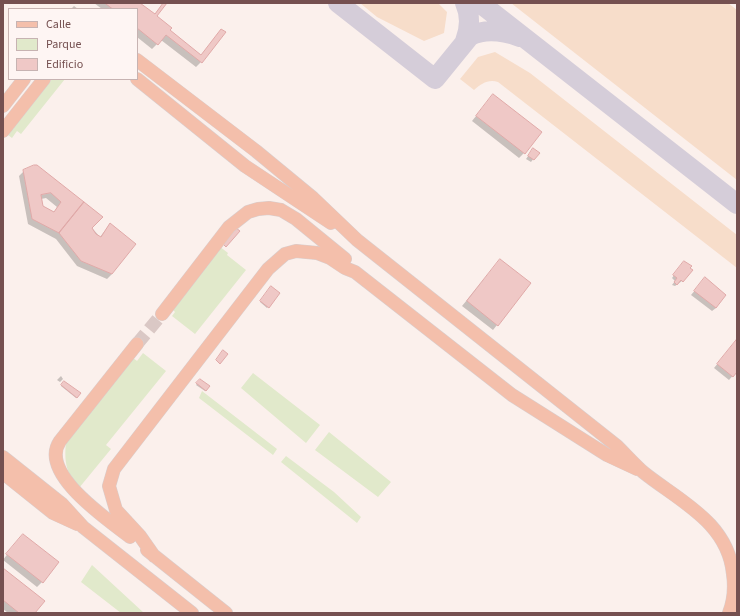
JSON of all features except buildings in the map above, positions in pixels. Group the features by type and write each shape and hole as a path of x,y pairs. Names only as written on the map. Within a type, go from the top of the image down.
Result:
{"main road":[{"path":"138,61 256,151 313,198 356,240"},
{"path":"3,106 23,80"},
{"path":"3,131 43,80"},
{"path":"137,80 245,166 356,240 617,446 643,472 695,509 708,522 726,546 732,567 734,587 729,613"},
{"path":"162,314 229,227 248,212 258,209 277,209 296,219 347,261 354,272"},
{"path":"154,556 140,536 116,510 109,486 114,469 268,269 285,254 296,251 325,255 354,272 512,395 607,455 643,472"},
{"path":"137,344 60,441 56,448 55,459 61,475 71,488 226,613"},
{"path":"3,457 62,504 83,527 192,613"},
{"path":"3,473 53,513 83,527"}],"green space":[{"path":"51,80 64,80 21,134 17,131 12,138 8,135"},
{"path":"219,246 228,253 227,255 246,270 195,334 172,316 175,312 171,308"},
{"path":"143,353 166,371 106,445 111,449 79,488 71,478 67,467 65,455 66,442 132,357 137,361"},
{"path":"253,373 320,425 306,443 241,388"},
{"path":"202,391 277,449 273,455 199,398"},
{"path":"329,432 391,482 378,497 315,450"},
{"path":"286,456 334,492 361,517 357,523 281,462"},
{"path":"92,565 144,613 121,613 81,582"}],"sand":[{"path":"360,3 438,3 447,12 444,33 424,41 377,17"},
{"path":"511,3 728,3 737,10 737,180"},
{"path":"495,52 530,73 737,235 737,268 498,82 491,81 485,83 474,90 460,79 478,57"}],"taxiway":[{"path":"338,3 435,79 470,36 482,32 495,31 520,37"},
{"path":"465,3 469,22 465,41"},
{"path":"480,3 737,204"}],"tunnel":[{"path":"137,344 162,314"}]}
